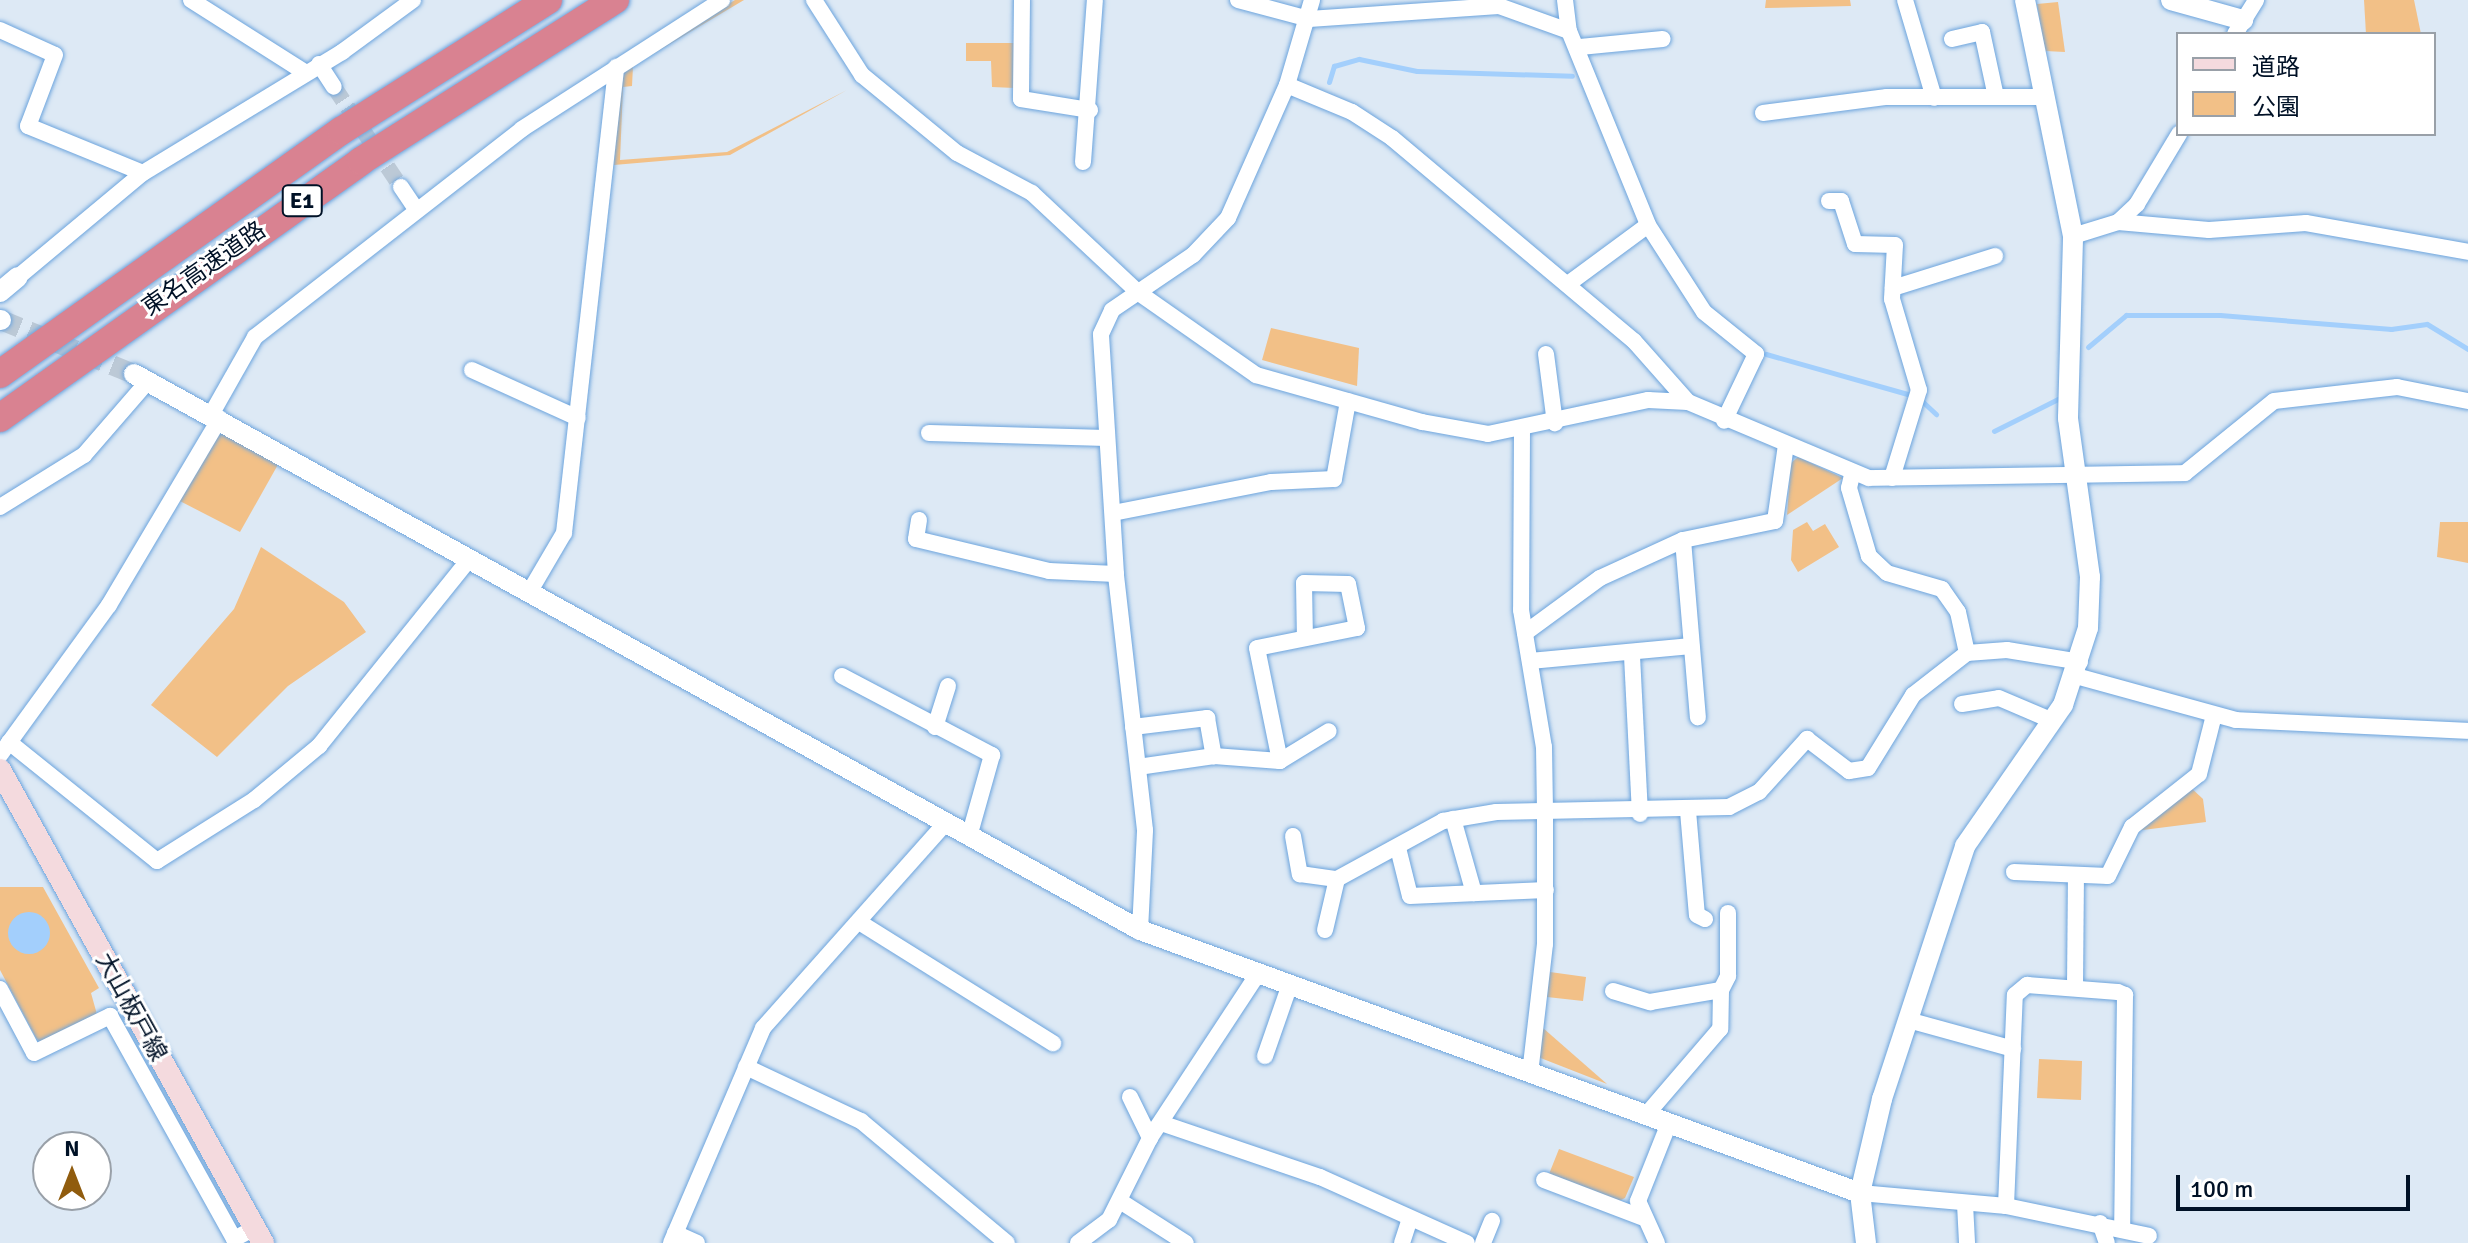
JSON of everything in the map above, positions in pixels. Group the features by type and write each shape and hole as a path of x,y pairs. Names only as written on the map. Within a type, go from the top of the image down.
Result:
{"highway":[{"name":"東名高速道路","path":"0,374 341,131 548,0"},
{"name":"東名高速道路","path":"0,418 335,178 615,0"}],"main road":[{"name":"大山板戸線","path":"2,764 69,893 259,1235"}],"street":[{"path":"191,0 313,68 334,87"},
{"path":"0,292 143,173 313,68 413,0"},
{"path":"814,0 862,75 957,153 1032,193 1139,293 1256,375 1474,433 1522,431 1648,400 1688,402"},
{"path":"1022,0 1021,99 1090,110"},
{"path":"1083,162 1090,110 1095,0"},
{"path":"1238,0 1309,19 1499,6 1569,31"},
{"path":"1140,930 1146,862 1116,574 1101,334 1112,310 1193,255 1228,218 1287,85 1309,19 1312,0"},
{"path":"1565,0 1569,31 1580,47 1648,225 1704,312 1756,354 1724,421"},
{"path":"1905,0 1934,98"},
{"path":"1866,1243 1860,1193 1908,1020 1965,846 2053,721 2078,669 2090,577 2073,473 2073,236 2041,97 2025,0"},
{"path":"2171,0 2239,27 2256,0"},
{"path":"470,558 319,746 254,800 157,861 2,764 109,605 216,416 255,337 415,208 711,2"},
{"path":"0,30 55,55 28,126 143,173"},
{"path":"1952,39 1982,32 1996,97"},
{"path":"1580,47 1663,39"},
{"path":"530,591 564,533 616,67"},
{"path":"1287,85 1375,125 1634,341 1688,402 1724,421 1852,475 1892,478 2185,473 2274,401 2397,387 2468,401"},
{"path":"1763,113 1934,98 2041,97"},
{"path":"2118,222 2153,186 2178,136"},
{"path":"401,187 415,208"},
{"path":"1842,200 1855,244 1895,245 1893,288 1919,390 1892,478"},
{"path":"2073,236 2118,222 2209,230 2306,223 2468,252"},
{"path":"1568,284 1648,225"},
{"path":"1893,288 1968,259 1995,256"},
{"path":"1546,354 1555,423"},
{"path":"472,370 578,418"},
{"path":"0,507 84,455 141,377 1140,930 1289,987 1860,1193 1912,1192 1965,1204 2006,1206 2100,1223 2149,1236"},
{"path":"1113,513 1271,482 1334,479 1348,401"},
{"path":"1522,431 1525,633 1545,813 1546,890 1530,1073"},
{"path":"937,438 1107,438"},
{"path":"1525,633 1600,578 1683,540 1775,521 1786,445"},
{"path":"1852,475 1869,556 1887,573 1942,589 1958,612 1967,653"},
{"path":"919,520 916,539 1049,571 1116,574"},
{"path":"1683,540 1698,717"},
{"path":"1280,761 1257,648 1305,638"},
{"path":"1530,661 1632,656 1647,647 1691,646"},
{"path":"1293,836 1300,874 1337,879 1453,819 1545,813 1688,811 1749,800 1807,739 1849,771 1868,768 1913,695 1967,653 2007,650 2078,669 2214,715 2468,731"},
{"path":"1632,656 1640,814"},
{"path":"842,676 992,755 969,837"},
{"path":"935,727 948,686"},
{"path":"1969,699 1999,698 2053,721"},
{"path":"2014,872 2108,876 2132,827 2199,774 2214,715"},
{"path":"1133,727 1207,718 1214,756"},
{"path":"1138,767 1214,756 1280,761 1329,731"},
{"path":"1688,811 1697,915 1705,919"},
{"path":"1453,819 1474,893"},
{"path":"697,1243 673,1238 763,1028 945,824"},
{"path":"1398,848 1406,894 1546,890"},
{"path":"2075,987 2076,876"},
{"path":"1325,930 1337,879"},
{"path":"1647,1114 1720,1029 1721,990 1728,976 1728,913"},
{"path":"859,922 1053,1043"},
{"path":"1078,1243 1120,1201 1150,1138 1257,975"},
{"path":"2006,1206 2015,995 2027,985 2075,987 2125,995 2122,1228"},
{"path":"1265,1056 1289,987"},
{"path":"0,989 34,1053 110,1016 234,1239 259,1235"},
{"path":"1613,991 1650,1002 1721,990"},
{"path":"1908,1020 2013,1049"},
{"path":"746,1067 861,1121 1007,1243"},
{"path":"1130,1097 1150,1138"},
{"path":"1161,1123 1320,1177 1467,1243"},
{"path":"1657,1243 1641,1217 1645,1178 1669,1123"},
{"path":"1544,1180 1641,1217"},
{"path":"1120,1201 1186,1243"},
{"path":"1965,1204 1967,1243"},
{"path":"1402,1243 1410,1219"},
{"path":"1483,1243 1492,1221"},
{"path":"2100,1223 2107,1243"}],"green space":[{"path":"735,0 744,0 633,66 632,86 623,87 620,160 727,152 847,90 730,155 614,165 620,70"},
{"path":"1766,0 1850,0 1851,6 1765,8"},
{"path":"2364,0 2414,0 2421,32 2366,32"},
{"path":"2058,2 2065,52 2045,51 2037,4"},
{"path":"966,43 1015,43 1015,88 992,87 991,61 966,61"},
{"path":"1271,328 1359,348 1357,386 1262,360"},
{"path":"218,431 280,461 240,532 176,499"},
{"path":"1798,457 1843,478 1787,515 1791,463"},
{"path":"1807,522 1813,531 1825,524 1839,547 1798,572 1791,560 1793,530"},
{"path":"2440,522 2468,522 2468,563 2437,557"},
{"path":"261,547 344,602 366,632 288,686 217,757 151,705 234,609"},
{"path":"2188,785 2203,799 2206,822 2135,831"},
{"path":"0,887 43,887 99,988 91,993 98,1018 41,1043 36,1038 0,970"},
{"path":"1550,972 1586,977 1583,1001 1547,997"},
{"path":"1543,1028 1607,1084 1538,1057"},
{"path":"2039,1059 2082,1061 2081,1100 2037,1098"},
{"path":"1559,1149 1634,1177 1625,1198 1617,1202 1549,1174"}],"water":[{"path":"29,912 44,918 50,933 44,948 29,954 14,948 8,933 14,918"}],"waterway":[{"path":"1329,82 1334,66 1359,59 1417,71 1572,76"},
{"path":"2088,347 2126,315 2220,315 2391,329 2427,324 2468,349"},
{"path":"1766,354 1907,394"},
{"path":"1994,431 2058,399"},
{"path":"1923,402 1936,414"}],"tunnel":[{"path":"334,87 401,187"},
{"path":"1,320 134,374"}]}
